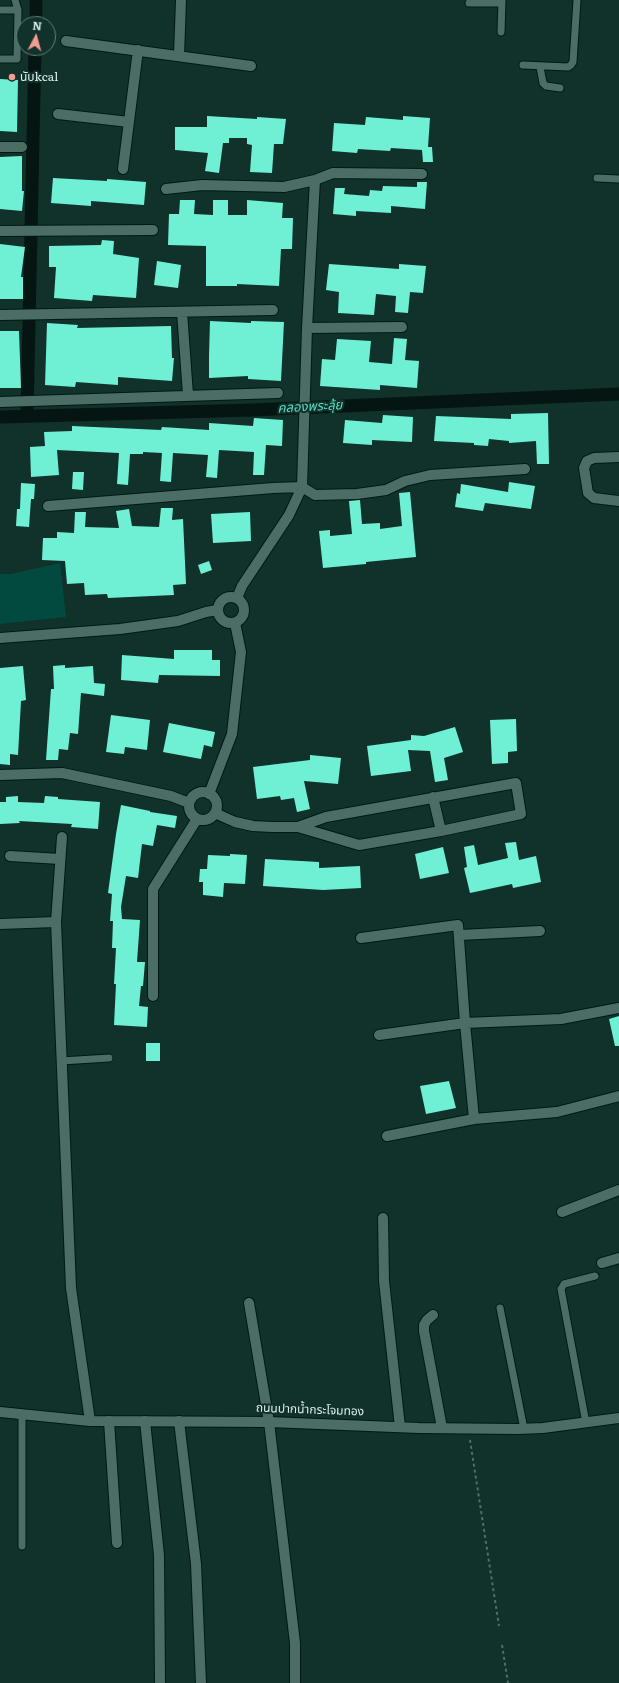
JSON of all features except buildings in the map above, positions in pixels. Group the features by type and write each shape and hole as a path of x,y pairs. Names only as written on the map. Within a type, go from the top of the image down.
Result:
{"street":[{"path":"179,56 182,0"},
{"path":"66,41 251,66"},
{"path":"123,169 138,50"},
{"path":"58,114 129,122"},
{"path":"0,147 22,147"},
{"path":"166,188 202,184 284,187 314,180 333,173 422,174"},
{"path":"237,598 242,586 289,515 302,487 307,328 314,180"},
{"path":"0,231 153,230"},
{"path":"0,315 272,310"},
{"path":"182,312 188,395"},
{"path":"307,328 402,327"},
{"path":"0,402 278,393"},
{"path":"619,457 594,458 587,461 584,468 588,493 591,496 603,500 619,501"},
{"path":"48,506 273,488 302,487 315,495 357,494 386,490 405,481 430,475 525,469"},
{"path":"228,597 237,598 243,604 244,613 240,620 235,623 224,621 220,618 217,610 220,602 228,597"},
{"path":"0,638 128,628 178,621 217,610"},
{"path":"209,794 220,770 232,734 241,652 235,623"},
{"path":"0,775 62,773 171,796 189,803"},
{"path":"215,813 235,822 253,826 298,827 359,845 441,831 521,814 516,783 326,817 298,827"},
{"path":"197,794 209,794 215,800 215,813 208,819 197,819 189,811 189,803 197,794"},
{"path":"433,797 441,831"},
{"path":"153,996 153,889 197,819"},
{"path":"62,837 56,922 71,1288 90,1421"},
{"path":"10,856 60,859"},
{"path":"0,924 56,922"},
{"path":"361,938 458,924 474,1119"},
{"path":"460,935 540,931"},
{"path":"379,1034 465,1023 561,1019 619,1008"},
{"path":"387,1136 474,1119 557,1112 619,1096"},
{"path":"562,1212 619,1190"},
{"path":"383,1218 384,1281 400,1427"},
{"path":"602,1263 619,1258"},
{"path":"249,1303 269,1422 295,1643 295,1683"},
{"path":"433,1315 424,1325 424,1331 442,1428"},
{"name":"ถนนปากน้ำกระโจมทอง","path":"0,1412 22,1416 90,1421 269,1422 400,1427 524,1429 619,1418"},
{"path":"109,1421 117,1543"},
{"path":"145,1421 159,1555 160,1683"},
{"path":"179,1421 196,1564 202,1683"}],"lane":[{"path":"0,59 18,59 18,10 15,0"},
{"path":"523,65 540,67 568,67 573,62 577,0"},
{"path":"469,3 502,2 501,32"},
{"path":"0,10 18,10"},
{"path":"540,67 542,83 546,86 560,88"},
{"path":"597,178 619,179"},
{"path":"61,1061 109,1058"},
{"path":"586,1422 560,1289 564,1284 595,1276"},
{"path":"500,1308 524,1429"},
{"path":"22,1416 22,1546"}],"path":[{"path":"468,1428 499,1626"},
{"path":"502,1645 508,1683"}],"green space":[{"path":"60,563 66,617 0,624 0,574 11,574"}],"waterway":[{"path":"36,0 36,16"},
{"path":"27,414 35,56"},
{"name":"คลองพระลุ้ย","path":"0,417 252,410 619,394"}],"place":[{"name":"นับkcal","path":"12,77"}]}
